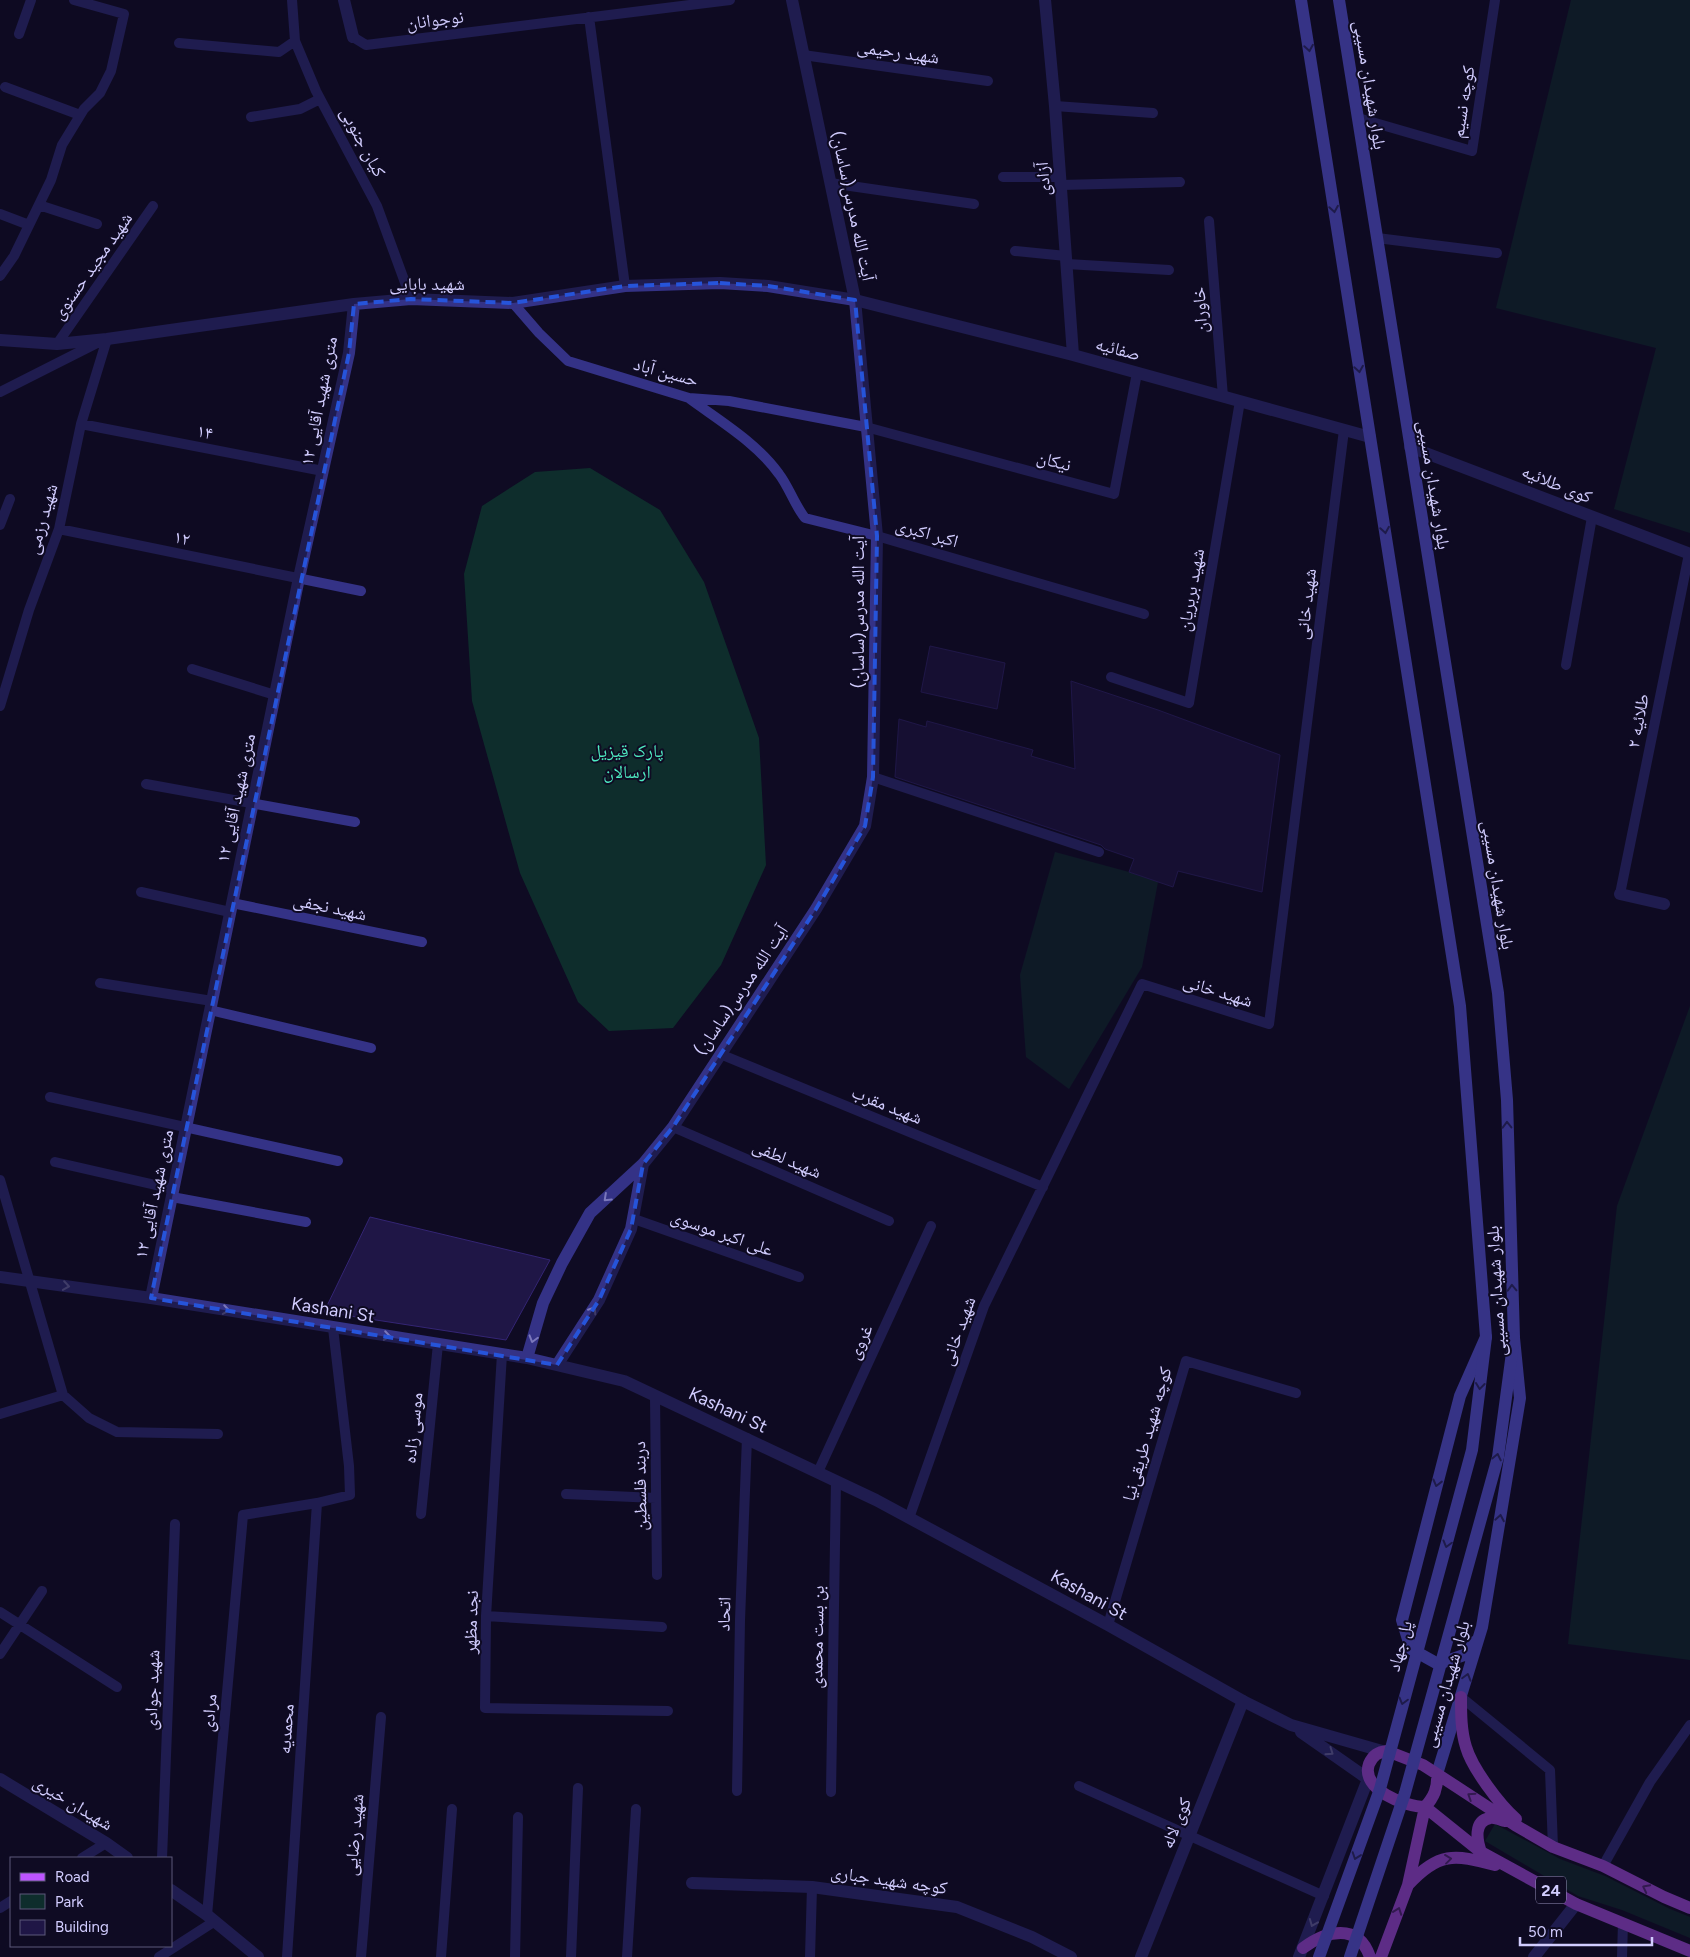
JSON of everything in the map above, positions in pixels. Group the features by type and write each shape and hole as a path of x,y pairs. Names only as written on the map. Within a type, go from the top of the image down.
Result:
{"main road":[{"name":"بلوار شهیدان مسیبی","path":"1301,0 1460,1006 1486,1337"},
{"name":"بلوار شهیدان مسیبی","path":"1339,0 1498,993 1507,1100 1514,1338 1520,1398 1482,1627 1437,1774"},
{"path":"1482,1627 1467,1654 1438,1664 1411,1649 1402,1620 1460,1396 1486,1337"},
{"name":"پل جهاد","path":"1319,1957 1380,1789 1472,1450 1486,1337"},
{"path":"1350,1957 1405,1793 1498,1457 1514,1338"},
{"path":"1461,1697 1461,1723 1466,1748 1476,1768 1510,1813 1541,1840"},
{"name":"24","path":"1382,1752 1387,1751 1405,1757 1431,1769 1510,1822 1554,1847 1603,1866 1664,1898 1690,1908"},
{"path":"1368,1779 1368,1769 1371,1761 1377,1753 1382,1752"},
{"path":"1381,1957 1408,1884 1425,1807 1435,1794 1438,1784 1437,1774"},
{"name":"24","path":"1368,1779 1377,1790 1391,1797 1417,1807 1425,1807 1481,1852 1576,1904 1690,1951"},
{"path":"1481,1852 1476,1838 1478,1828 1483,1821 1490,1818 1510,1822"},
{"path":"1408,1884 1423,1869 1441,1859 1468,1858 1516,1871"},
{"path":"1301,1953 1317,1938 1336,1933 1352,1935 1367,1949 1370,1957"}],"street":[{"path":"344,0 353,37"},
{"name":"آیت الله مدرس(ساسان)","path":"527,1358 544,1303 562,1263 590,1214 643,1164 673,1127 816,909 865,826 872,777 877,536 855,300 792,0"},
{"name":"آزادی","path":"1045,0 1061,181 1073,355"},
{"name":"شهید بابایی","path":"0,340 57,344 107,339 354,304 412,299 513,303 625,286 720,283 759,285 855,300"},
{"name":"صفائیه","path":"855,300 1073,355 1370,437"},
{"name":"۱۲ متری شهید آقایی","path":"151,1298 299,578 348,353 354,304"},
{"name":"کوی طلائیه","path":"1410,447 1689,554"},
{"path":"1620,894 1664,904"},
{"name":"آیت الله مدرس(ساسان)","path":"557,1365 599,1300 634,1219 643,1164"},
{"name":"Kashani St","path":"0,1276 527,1358 624,1381 818,1472 909,1518 1108,1625 1243,1701 1291,1725 1368,1779"},
{"name":"کوی لاله","path":"1141,1957 1243,1701"},
{"path":"1291,1725 1382,1752"},
{"path":"1301,1953 1368,1779"},
{"name":"شهیدان خیری","path":"0,1780 106,1843 126,1857"},
{"name":"کوچه شهید جباری","path":"692,1883 812,1887 957,1907 1032,1937 1071,1957"},
{"path":"172,1891 211,1918 258,1957"},
{"path":"1534,1957 1576,1904"}],"lane":[{"path":"19,34 31,0"},
{"path":"0,276 14,256 51,180 62,145 80,115 100,93 111,71 124,14 74,0"},
{"name":"کیان جنوبی","path":"292,0 295,40 320,98 377,206 412,299"},
{"name":"نوجوانان","path":"353,37 366,45 730,0"},
{"name":"کوچه نسیم","path":"1358,118 1472,151 1495,0"},
{"path":"589,17 625,286"},
{"path":"179,43 279,52 295,40"},
{"name":"شهید رحیمی","path":"803,55 988,81"},
{"path":"5,87 80,115"},
{"path":"251,117 300,108 320,98"},
{"path":"1055,106 1153,113"},
{"path":"1003,177 1061,181 1180,182"},
{"path":"830,183 974,204"},
{"path":"39,205 97,224"},
{"name":"شهید مجید حسنوی","path":"57,344 153,206"},
{"path":"0,214 29,225"},
{"name":"خاوران","path":"1209,221 1223,397"},
{"path":"1377,238 1497,253"},
{"path":"1015,251 1066,260 1169,270"},
{"name":"حسین آباد","path":"513,303 539,333 568,361 688,398 729,401 866,428"},
{"path":"0,392 107,339"},
{"name":"شهید رزمی","path":"0,706 29,610 59,529 81,424 107,339"},
{"name":"نیکان","path":"866,428 1114,494 1137,373"},
{"name":"اکبر اکبری","path":"688,398 758,450 780,474 804,518 877,536 1144,614"},
{"name":"شهید بربریان","path":"1111,678 1188,703 1240,401"},
{"name":"۱۴","path":"81,424 323,471"},
{"name":"شهید خانی","path":"909,1518 984,1306 1142,984 1269,1024 1344,430"},
{"path":"0,525 10,499"},
{"path":"1566,665 1592,517"},
{"name":"۱۲","path":"59,529 361,591"},
{"name":"طلائیه ۲","path":"1620,894 1689,554"},
{"path":"192,669 275,695"},
{"path":"872,777 1099,852"},
{"path":"146,784 355,822"},
{"name":"شهید نجفی","path":"141,892 422,942"},
{"path":"100,983 211,1006 371,1048"},
{"name":"شهید مقرب","path":"720,1054 1042,1187"},
{"path":"50,1097 338,1162"},
{"name":"شهید لطفی","path":"673,1127 889,1221"},
{"path":"55,1162 172,1193 306,1222"},
{"path":"0,1180 63,1396 90,1418 117,1432 218,1434"},
{"name":"علی اکبر موسوی","path":"634,1219 799,1277"},
{"name":"غروی","path":"818,1472 931,1226"},
{"path":"318,1503 350,1496 349,1466 333,1328"},
{"name":"موسی زاده","path":"421,1514 438,1344"},
{"name":"نجد مظهر","path":"502,1354 486,1616 485,1708 668,1711"},
{"name":"کوچه شهید طریقی‌نیا","path":"1108,1625 1186,1361 1296,1393"},
{"path":"0,1414 63,1396"},
{"name":"دربند فلسطین","path":"655,1396 658,1575"},
{"name":"اتحاد","path":"737,1791 740,1620 747,1438"},
{"name":"بن بست محمدی","path":"831,1792 836,1481"},
{"path":"566,1494 656,1498"},
{"name":"مرادی","path":"211,1918 243,1515 318,1503"},
{"name":"محمدیه","path":"286,1957 318,1503"},
{"name":"شهید جوادی","path":"162,1857 175,1524"},
{"path":"0,1654 42,1591"},
{"path":"0,1612 117,1687"},
{"path":"486,1616 662,1627"},
{"path":"1461,1697 1550,1770 1554,1847"},
{"name":"شهید رضایی","path":"361,1957 380,1717"},
{"path":"1603,1866 1650,1782 1690,1725"},
{"path":"1079,1786 1324,1896"},
{"path":"571,1957 578,1788"},
{"path":"440,1957 452,1809"},
{"path":"628,1957 636,1809"},
{"path":"515,1957 518,1817"},
{"path":"84,1857 106,1843"},
{"path":"810,1957 812,1887"},
{"path":"159,1957 211,1918"},
{"path":"1622,1957 1623,1923"}],"highlighted area":[{"path":"720,283 768,286 855,300 877,536 873,777 865,826 816,909 673,1127 643,1164 631,1229 599,1300 557,1365 151,1298 349,353 354,304 411,299 513,303 625,286"}],"green space":[{"path":"1571,0 1690,0 1690,533 1614,509 1656,348 1496,308"},
{"name":"پارک قیزیل ارسالان","path":"590,468 660,510 704,582 759,738 766,865 721,965 673,1028 609,1031 578,1002 520,873 472,701 464,574 482,506 535,472"},
{"path":"1055,852 1158,882 1142,967 1069,1089 1026,1057 1020,975"},
{"path":"1690,1006 1690,1660 1568,1644 1617,1206"},
{"path":"1495,1824 1560,1859 1605,1876 1690,1917 1690,1938 1622,1910 1578,1896 1485,1841"}],"building":[{"path":"930,646 1005,663 997,709 921,692"},
{"path":"1071,681 1158,710 1280,755 1262,892 1178,871 1173,887 1129,872 1134,859 1105,849 1101,845 895,777 899,719 926,727 927,721 1033,750 1031,756 1075,769"},
{"path":"370,1217 550,1260 506,1340 324,1312"}]}
